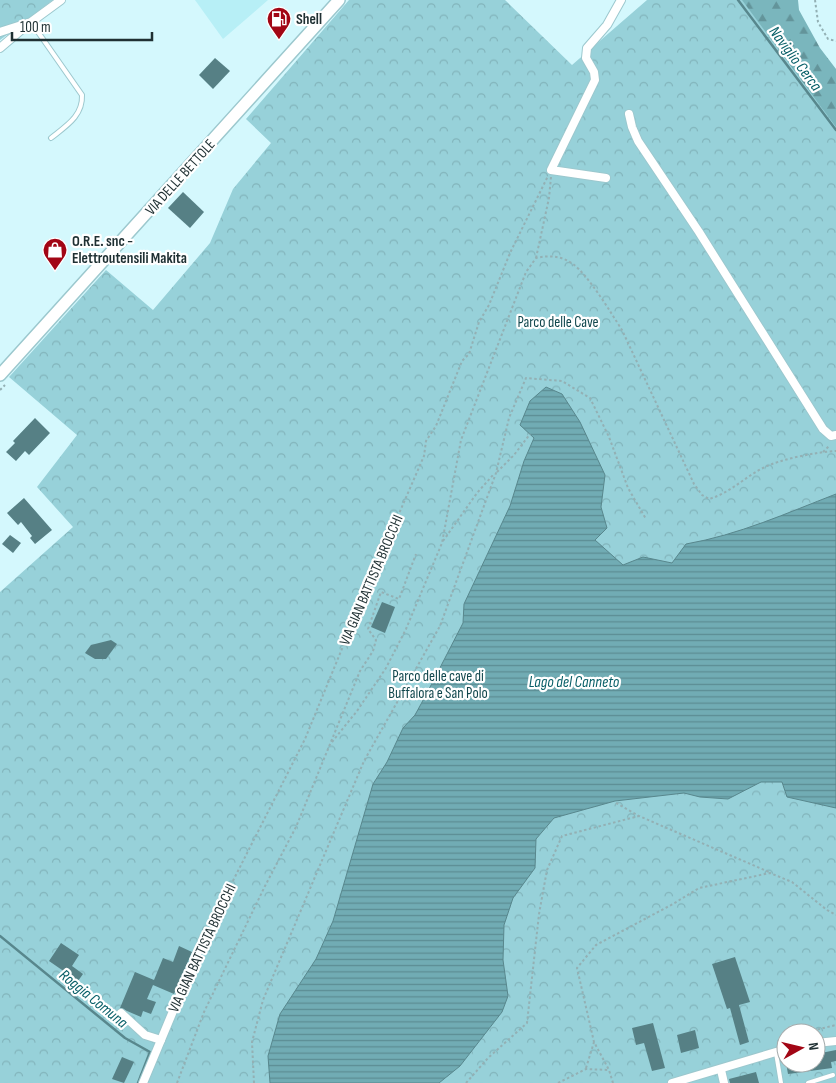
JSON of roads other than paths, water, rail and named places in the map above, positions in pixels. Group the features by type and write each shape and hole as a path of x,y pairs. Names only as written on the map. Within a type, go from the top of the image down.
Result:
{"main road":[{"name":"VIA DELLE BETTOLE","path":"0,375 339,0"}],"street":[{"path":"0,48 61,0"},
{"path":"606,178 552,170 595,80 594,72 586,58 587,48 606,25 621,0"},
{"path":"0,32 31,22"},
{"path":"629,114 632,128 638,141 705,240 823,429 830,436 836,435"},
{"name":"VIA GIAN BATTISTA BROCCHI","path":"143,1083 204,937"},
{"path":"121,1013 145,1035 161,1040"},
{"path":"672,1083 776,1053"},
{"path":"721,1070 724,1083"}],"lane":[{"path":"31,22 82,95 79,114 52,138"},
{"path":"808,1083 832,1075"}],"water":[{"name":"Lago del Canneto","path":"546,387 562,394 580,422 605,475 601,507 607,528 595,540 623,565 643,557 672,563 686,544 743,529 836,494 836,808 787,797 782,782 761,782 728,799 700,797 684,793 615,801 554,818 536,839 535,868 513,898 504,925 503,960 508,996 502,1012 460,1066 439,1083 270,1083 268,1056 280,1014 316,959 333,921 373,784 387,762 403,728 415,715 463,623 464,604 510,506 524,461 534,438 520,425 530,401"}],"waterway":[{"name":"Naviglio Cerca","path":"738,0 836,130"},
{"name":"Roggia Comuna","path":"0,936 125,1038 150,1052 138,1083"}],"place":[{"name":"Shell","path":"279,40"},
{"name":"O.R.E. snc - Elettroutensili Makita","path":"55,271"}],"park label":[{"name":"Parco delle Cave","path":"558,322"},
{"name":"Parco delle cave di Buffalora e San Polo","path":"438,684"}]}
